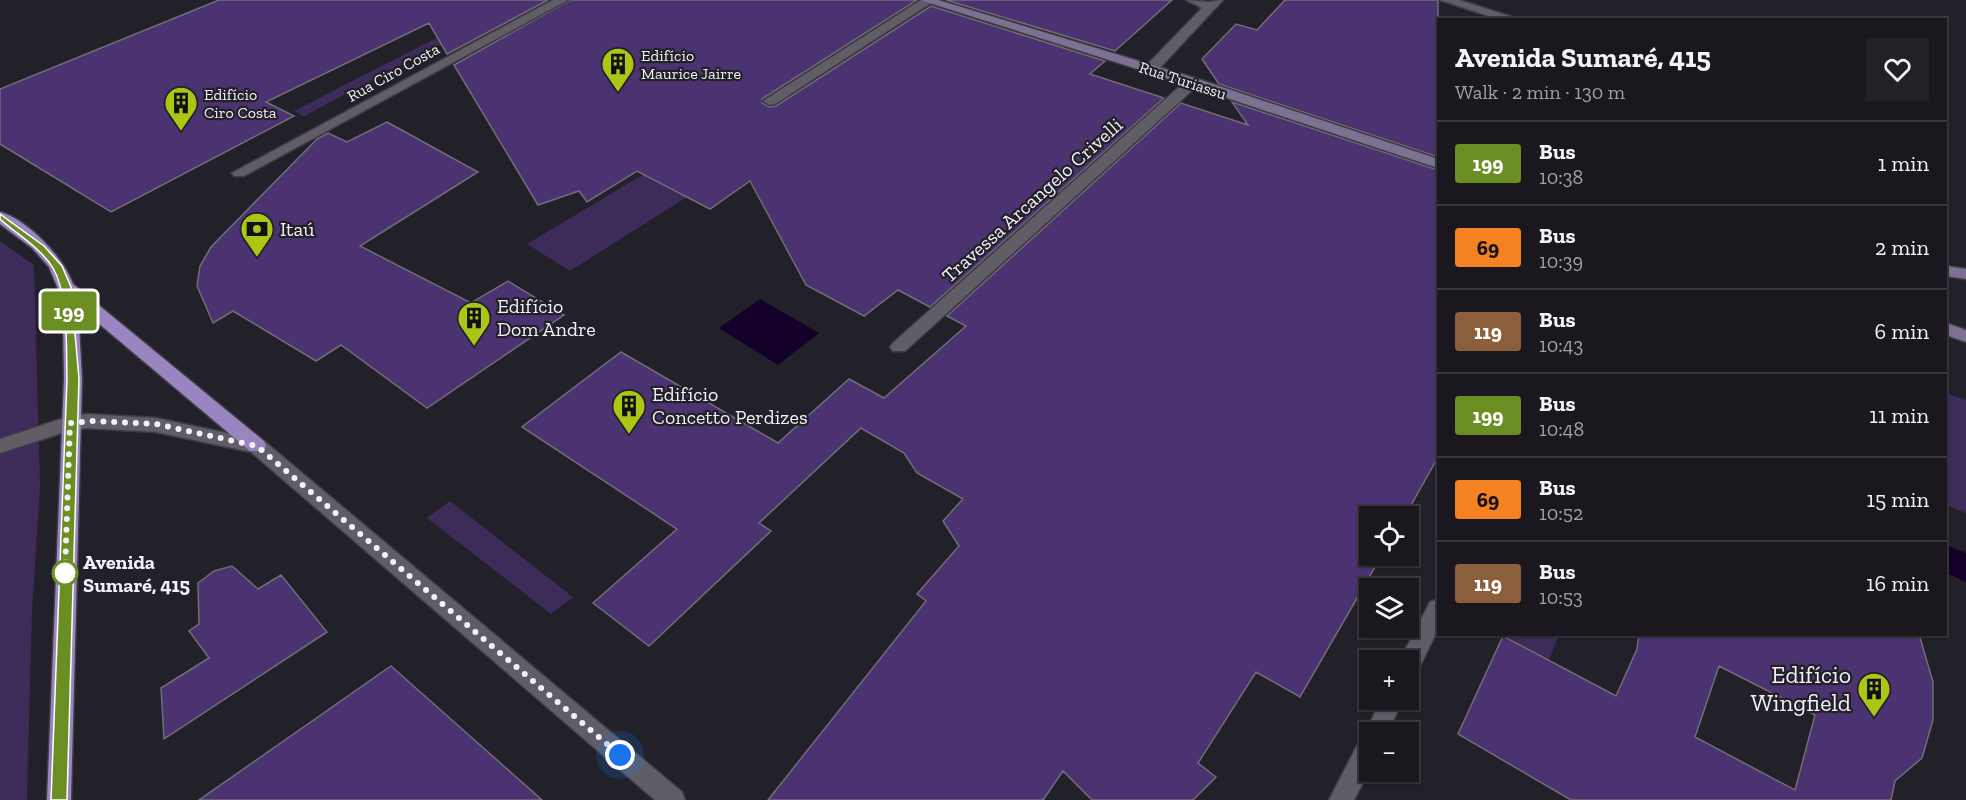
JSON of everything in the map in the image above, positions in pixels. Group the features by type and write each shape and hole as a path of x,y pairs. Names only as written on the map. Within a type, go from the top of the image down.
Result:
{"main road":[{"path":"0,217 52,260 66,287 73,379 59,800"},
{"path":"66,287 257,446"}],"street":[{"name":"Rua Ciro Costa","path":"239,173 562,0"},
{"path":"770,101 927,0"},
{"name":"Rua Turiassu","path":"927,0 1193,82 1437,164"},
{"path":"1192,0 1214,4"},
{"path":"1446,0 1509,18"},
{"path":"1151,69 1214,4"},
{"name":"Travessa Arcangelo Crivelli","path":"899,347 1193,82"},
{"path":"1947,271 1966,274"},
{"path":"1947,329 1966,336"},
{"path":"0,446 70,423 93,421 156,424 257,446 673,800"},
{"path":"1417,650 1437,610"},
{"path":"1341,800 1359,765"}],"shaded area":[{"path":"510,0 520,3 304,116 294,111"},
{"path":"652,169 695,192 570,271 527,244"},
{"path":"0,241 34,265 40,487 32,612 27,800 0,800"},
{"path":"760,299 819,333 778,365 719,328"},
{"path":"1947,393 1966,400 1966,513 1947,505"},
{"path":"450,501 573,597 551,614 427,518"},
{"path":"1947,545 1966,553 1966,582 1947,573"},
{"path":"1507,636 1559,636 1549,660"}],"building":[{"path":"219,0 548,0 447,54 429,23 266,102 294,116 111,212 0,144 0,89"},
{"path":"570,0 917,0 762,99 762,103 769,107 776,106 931,6 1105,61 1090,74 1164,98 930,307 898,290 864,316 806,285 750,181 710,209 637,171 587,202 579,191 538,205 454,65"},
{"path":"946,0 1172,0 1115,51"},
{"path":"1285,0 1438,0 1437,157 1219,84 1202,59 1236,24 1257,30"},
{"path":"1232,102 1437,170 1437,459 1411,506 1359,506 1359,566 1376,566 1369,578 1359,578 1359,595 1300,697 1256,672 1198,763 1216,777 1193,800 1092,800 1063,771 1043,800 768,800 926,601 917,594 959,546 943,521 963,499 917,473 904,453 861,428 759,523 771,531 649,646 593,603 677,529 522,427 621,352 778,443 849,379 884,398 966,326 947,316 1181,103 1248,125"},
{"path":"387,122 478,172 360,246 471,303 508,281 564,315 427,408 341,345 316,361 233,311 213,323 197,286 200,266 211,247 317,139 328,133 347,142"},
{"path":"232,566 258,589 281,575 327,632 164,739 161,688 209,658 189,631 199,624 198,583 214,571"},
{"path":"1503,636 1616,696 1637,649 1639,636 1920,636 1933,682 1933,720 1922,758 1895,781 1891,800 1571,800 1458,734","holes":["1719,666 1815,715 1795,790 1695,737"]},
{"path":"391,666 542,800 199,800"}],"bus line":[{"name":"199","path":"0,217 40,248 57,266 66,287 71,330 73,379 65,565 59,800"}],"place":[{"name":"Edifício Maurice Jairre","path":"618,93"},
{"name":"Edifício Ciro Costa","path":"181,132"},
{"name":"Itaú","path":"257,258"},
{"name":"Edifício Dom Andre","path":"474,347"},
{"name":"Edifício Concetto Perdizes","path":"629,435"},
{"name":"Avenida Sumaré, 415","path":"65,573"},
{"name":"Edifício Wingfield","path":"1874,718"}],"route":[{"path":"65,573 70,423 93,421 156,424 257,446 620,755"}]}
